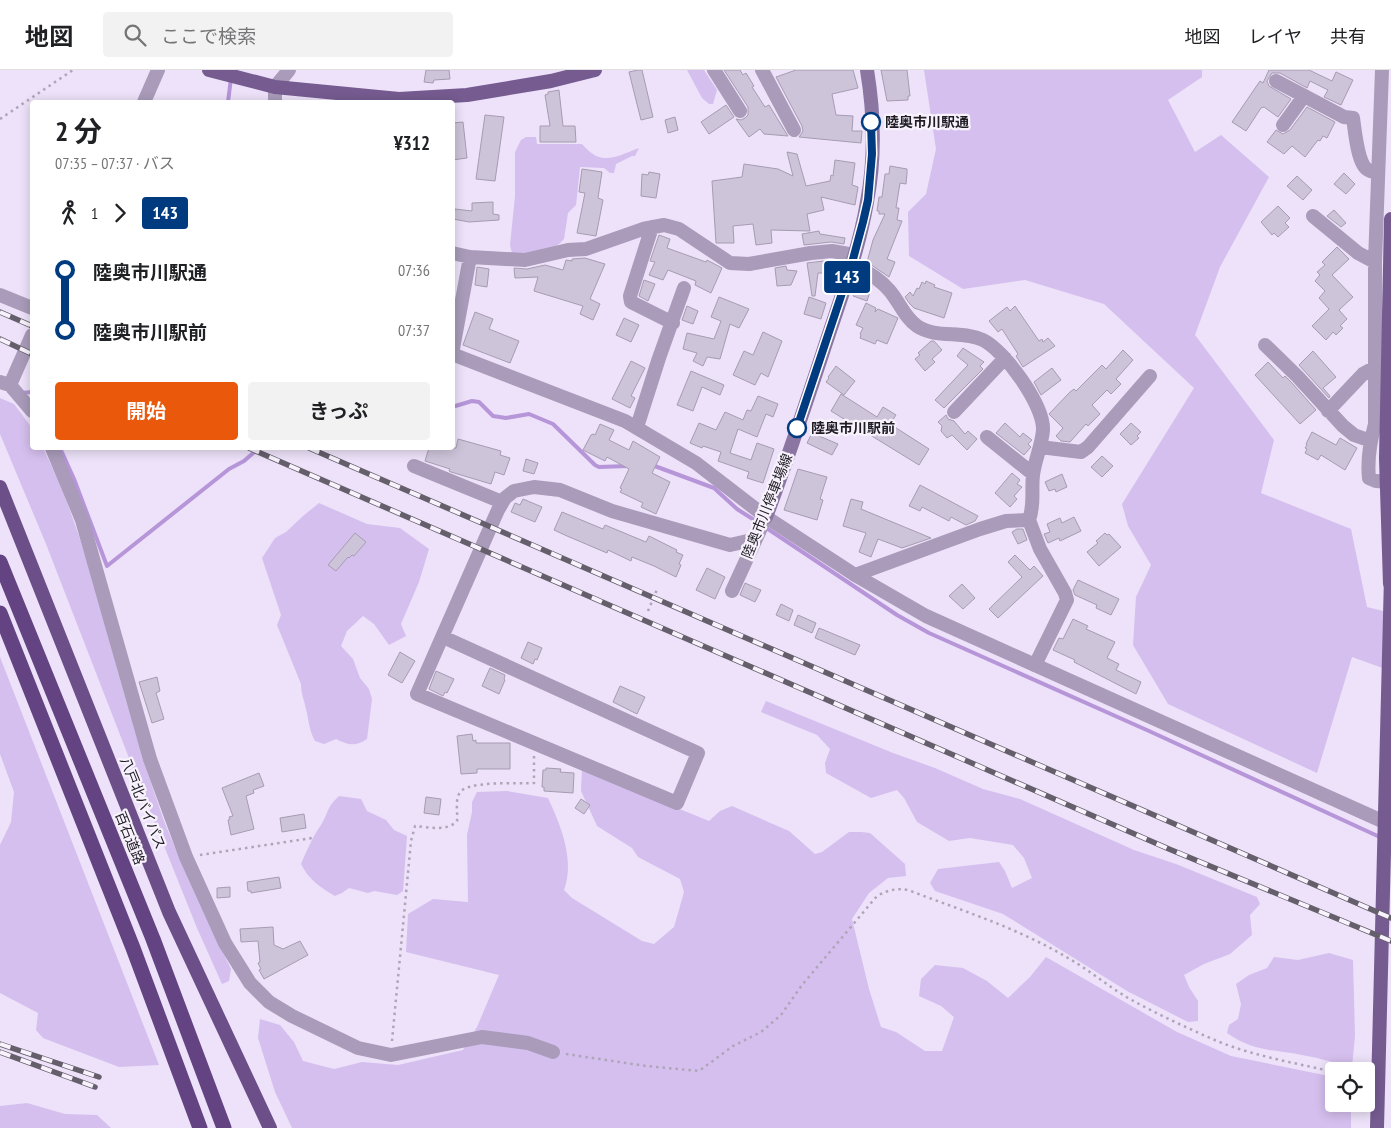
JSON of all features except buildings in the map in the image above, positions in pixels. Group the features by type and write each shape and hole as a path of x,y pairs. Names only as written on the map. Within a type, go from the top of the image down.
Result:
{"highway":[{"name":"八戸北バイパス","path":"0,487 169,912 269,1127"},
{"name":"百石道路","path":"0,562 153,939 224,1128"},
{"path":"0,612 133,948 200,1128"}],"main road":[{"path":"208,70 274,87 399,98 467,95 551,81 595,70"},
{"name":"陸奥市川停車場線","path":"766,517 853,259 868,200 872,154 870,87 867,70"},
{"path":"1390,595 1386,458 1391,219"},
{"path":"1377,1128 1391,576"}],"street":[{"path":"145,100 158,70"},
{"path":"275,100 274,87 289,70"},
{"path":"714,70 740,111"},
{"path":"762,70 794,130"},
{"path":"1382,70 1376,262 1375,424 1368,465 1369,478 1376,481 1391,482"},
{"path":"1276,82 1344,117 1353,118 1360,157 1364,166 1370,171 1378,173"},
{"path":"1283,125 1304,96"},
{"path":"1313,216 1358,253 1376,262"},
{"path":"455,254 470,258 525,260 568,250 586,249 643,229 664,225 679,229 730,263 749,264 832,251 853,259 875,277 889,290 915,325 927,332 973,336 984,340 1005,358 1017,373 1042,418 1043,430 1033,474 1033,508 1029,520 1040,549 1066,600 1035,665"},
{"path":"652,227 630,296 631,302 673,323"},
{"path":"455,338 470,258"},
{"path":"637,427 684,288"},
{"path":"0,295 30,307"},
{"path":"30,339 5,384 30,409"},
{"path":"1265,345 1298,377 1343,426 1354,435 1371,440"},
{"path":"455,355 626,421 637,427 696,463 766,517 855,575 926,616 1391,825"},
{"path":"954,412 1005,358"},
{"path":"1328,411 1363,374 1374,368"},
{"path":"1040,447 1081,452 1088,447 1150,376"},
{"path":"986,436 1033,474"},
{"path":"53,450 82,520 150,759 186,857 225,943 250,983 269,1002 300,1020 358,1048 391,1055 482,1037 528,1043 553,1052"},
{"path":"414,466 502,502"},
{"path":"443,636 698,752 677,803 417,694 502,502 514,491 534,487 560,490 612,511 730,545 756,539"},
{"name":"陸奥市川停車場線","path":"732,591 766,517"},
{"path":"855,575 980,529 1006,521 1029,520"}],"path":[{"path":"0,119 73,70"},
{"path":"648,611 658,587"},
{"path":"391,1055 411,841 415,826 442,828 453,826 457,821 458,796 461,790 465,788 488,784 534,783 534,755 538,744"},
{"path":"186,857 312,838"},
{"path":"553,1052 646,1066 699,1071 733,1046 762,1032 781,1015 802,985 877,896 898,888 996,922 1016,931 1068,958 1128,997 1178,1024 1246,1052 1325,1070"}],"shaded area":[{"path":"687,70 704,70 717,90 713,104 709,104 702,98"},
{"path":"924,70 1202,70 1202,77 1168,100 1195,152 1221,135 1269,177 1220,267 1195,335 1274,440 1261,493 1351,529 1367,607 1391,613 1391,671 1352,657 1317,773 1168,704 1133,645 1136,597 1151,565 1128,526 1122,504 1194,388 1104,304 1025,280 963,289 909,256 908,212 926,194 936,149"},
{"path":"526,137 536,137 537,144 582,144 596,156 602,158 615,157 639,148 635,156 616,164 614,173 610,173 604,168 580,167 576,205 568,213 564,239 553,248 525,254 512,253 510,245 515,196 515,152 521,140"},
{"path":"0,398 14,404 30,425 30,450 44,450 72,515 141,750 164,821 231,969 229,981 222,984 197,928 46,544 0,434"},
{"path":"319,503 367,524 400,528 429,549 419,582 401,624 406,636 389,645 374,624 363,616 347,631 341,646 353,659 360,678 369,689 372,699 367,739 355,744 348,744 336,739 324,744 315,741 310,729 301,684 277,625 281,615 262,558 275,538 286,532"},
{"path":"0,657 159,1065 119,1067 43,1038 36,1030 38,1013 0,993 0,845 11,822 14,792 0,754"},
{"path":"766,701 983,789 1020,799 1134,850 1176,864 1257,897 1260,904 1250,915 1252,935 1230,954 1204,964 1184,975 1198,1001 1198,1021 1188,1022 1127,991 1003,914 935,891 930,883 938,869 999,862 1012,888 1032,878 1024,858 1013,845 970,838 949,841 917,822 904,798 897,790 871,798 826,773 825,763 830,749 817,735 761,712"},
{"path":"582,769 709,821 720,811 732,806 789,831 815,854 822,852 849,832 870,833 905,864 906,876 888,878 869,893 852,919 869,989 881,1027 896,1032 925,1051 942,1051 954,1017 941,1006 919,996 921,979 935,965 963,968 987,981 1008,998 1030,977 1046,957 1177,1032 1231,1056 1325,1075 1325,1112 1351,1112 1351,1128 292,1128 275,1092 258,1038 260,1019 280,1025 294,1042 303,1061 334,1069 362,1062 398,1065 463,1050 477,1027 499,975 406,952 408,914 433,899 468,902 467,835 472,802 477,792 507,791 548,798 558,820 565,843 568,867 564,890 572,898 642,941 654,944 674,927 684,892 680,879 638,857 632,848 597,826 581,791"},
{"path":"339,796 361,799 367,811 386,820 394,830 407,836 403,891 397,895 374,891 368,893 349,888 335,896 315,883 301,864 330,807"},
{"path":"1329,953 1353,960 1355,1036 1352,1062 1332,1062 1263,1049 1246,1044 1227,1033 1229,1025 1238,1019 1241,1004 1236,984 1249,975 1267,968 1274,957 1298,960"},
{"path":"27,1103 65,1114 97,1115 111,1128 0,1128 0,1106"}],"waterway":[{"path":"228,100 231,78"},
{"path":"21,393 30,392"},
{"path":"455,406 472,401 479,402 493,416 506,418 529,414 553,424 595,465 599,467 628,466"},
{"path":"61,450 107,566 229,469 244,461 257,450"},
{"path":"652,465 714,488 737,509 759,523"},
{"path":"765,527 897,615 929,633 1382,838"}],"railway":[{"path":"0,312 30,325"},
{"path":"0,339 30,353"},
{"path":"254,450 1169,849 1391,941"},
{"path":"314,450 1391,918"},
{"path":"0,1044 99,1077"},
{"path":"0,1052 95,1087"}],"bus line":[{"name":"143","path":"797,428 852,263 863,222 868,200 872,154 871,122"}],"place":[{"name":"陸奥市川駅通","path":"871,122"},
{"name":"陸奥市川駅前","path":"797,428"}]}
